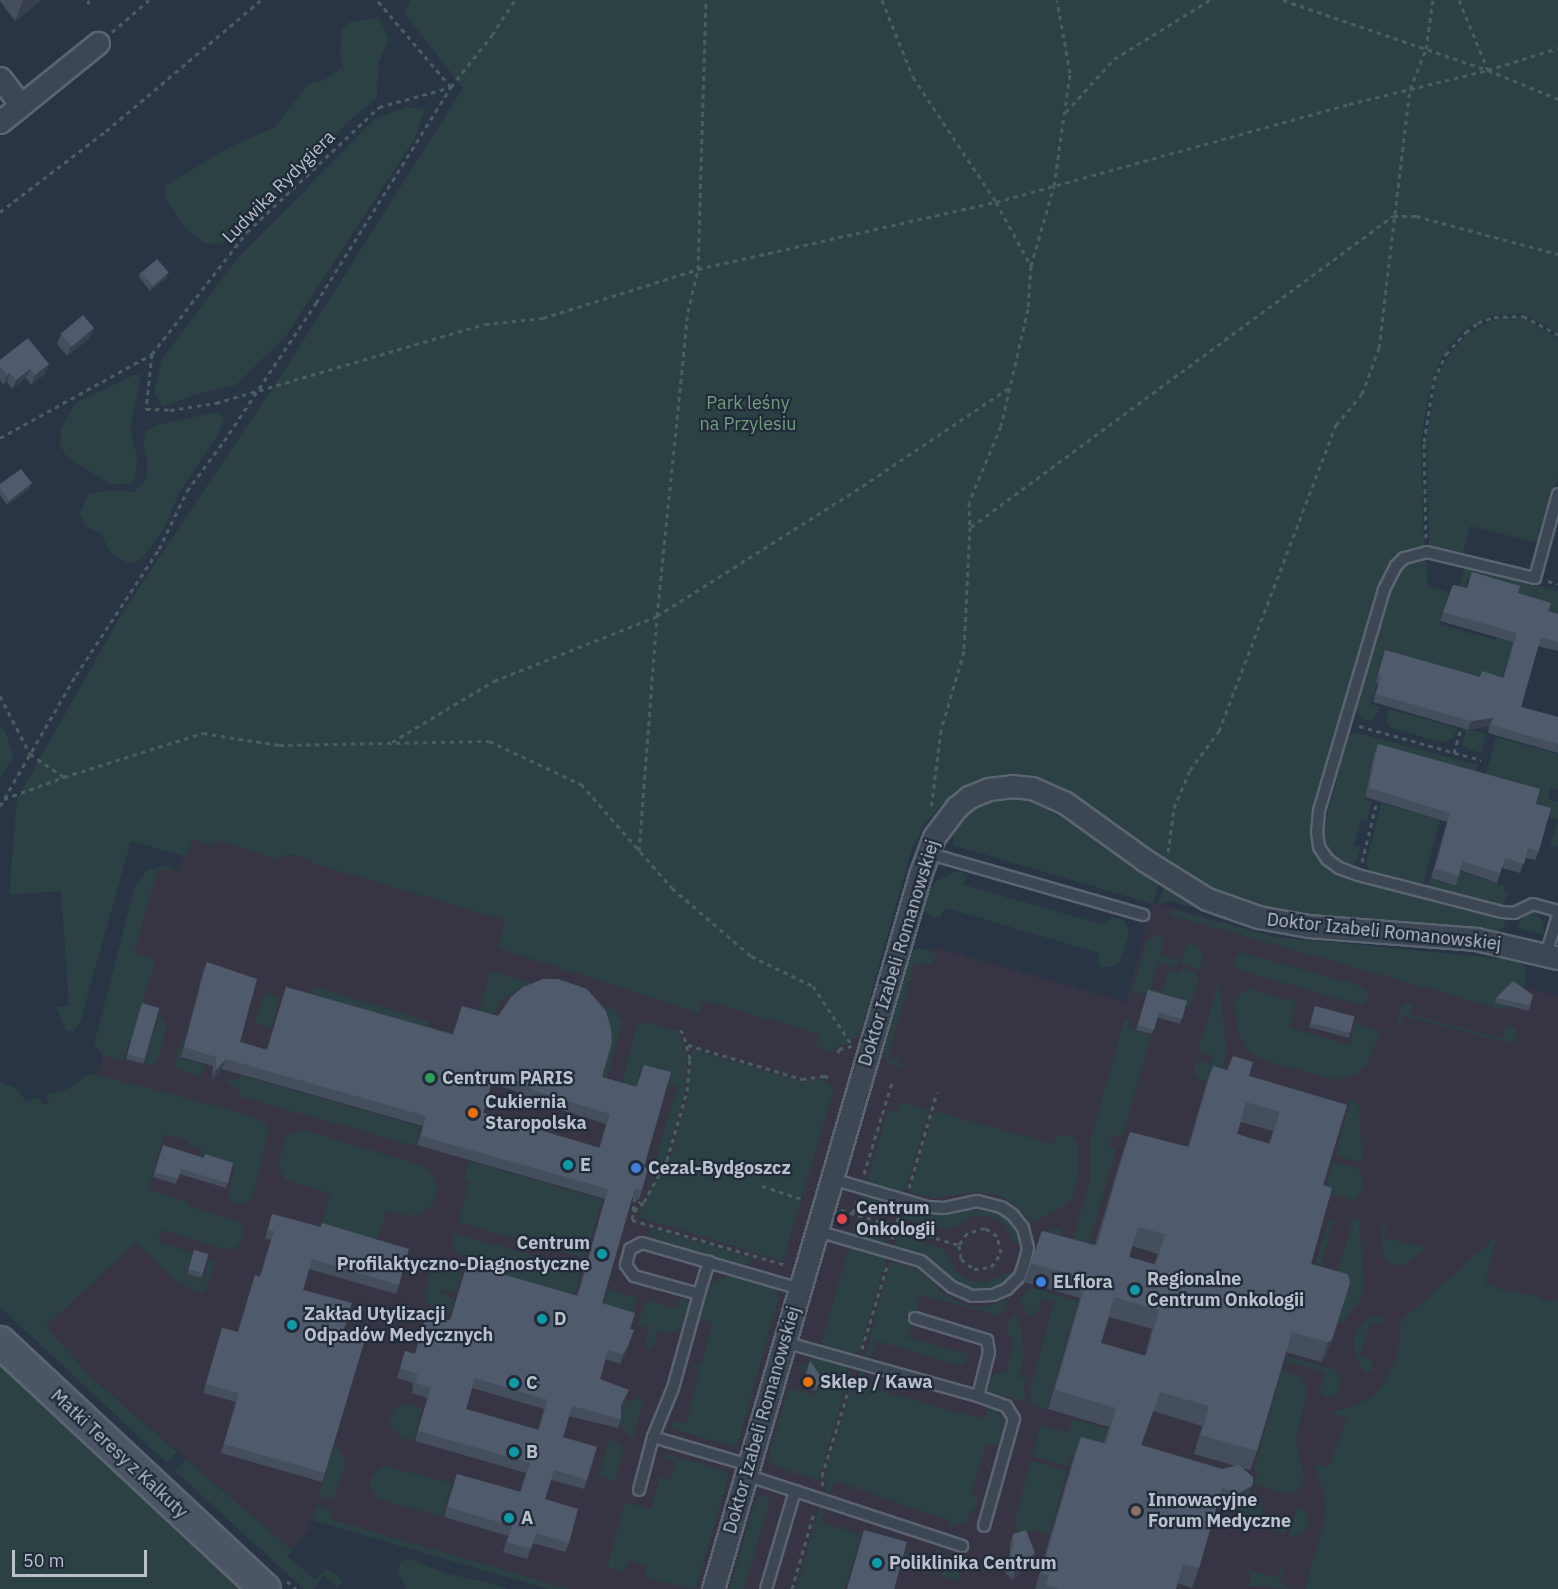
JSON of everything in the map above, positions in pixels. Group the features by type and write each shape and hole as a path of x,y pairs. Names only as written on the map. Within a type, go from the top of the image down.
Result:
{"street":[{"path":"0,122 98,43"},
{"path":"0,78 21,105"},
{"name":"Doktor Izabeli Romanowskiej","path":"713,1589 927,854 947,816 969,797 1000,787 1024,786 1049,794 1207,899 1266,919 1351,931 1476,939 1552,957"},
{"name":"Matki Teresy z Kalkuty","path":"0,1342 265,1589"}],"lane":[{"path":"1552,957 1558,913 1533,904 1514,913 1502,912 1359,875 1339,868 1327,859 1319,847 1317,832 1319,811 1388,577 1404,558 1427,552 1535,578 1558,494"},
{"path":"927,854 1143,915"},
{"path":"817,1231 921,1261 952,1287 965,1294 979,1297 993,1296 1007,1289 1020,1276 1025,1261 1028,1248 1023,1228 1013,1215 1001,1207 977,1202 936,1208 832,1179"},
{"path":"699,1294 634,1276 626,1264 626,1257 630,1249 642,1243 800,1289"},
{"path":"639,1490 653,1437 673,1388 709,1262"},
{"path":"915,1318 987,1340 989,1352 978,1396"},
{"path":"784,1342 978,1396 1006,1406 1014,1419 984,1526"},
{"path":"653,1437 748,1470 795,1491 962,1546"},
{"path":"766,1589 795,1491"}],"path":[{"path":"98,43 149,0"},
{"path":"0,212 106,131 261,0"},
{"path":"376,0 451,87"},
{"path":"0,806 82,666 159,549 187,491 259,390 451,87 492,36 515,0"},
{"path":"639,851 657,616 688,312 698,269 706,0"},
{"path":"882,0 913,77 996,202 1030,266"},
{"path":"926,818 931,811 941,730 964,651 970,527 969,502 1001,426 1028,309 1030,266 1054,186 1070,73 1057,0"},
{"path":"1065,113 1114,59 1210,0"},
{"path":"1283,0 1488,70 1558,99"},
{"path":"1165,872 1174,808 1190,770 1220,731 1336,425 1362,394 1379,348 1410,89 1425,49 1433,0"},
{"path":"1459,0 1465,20 1488,70"},
{"path":"152,354 146,409 170,410 216,403 485,324 543,318 698,269 996,202 1410,89 1488,70 1558,48"},
{"name":"Ludwika Rydygiera","path":"0,438 152,354 247,232 379,107 451,87"},
{"path":"970,527 1393,216 1416,216 1558,254"},
{"path":"1427,552 1424,442 1434,380 1446,354 1466,332 1478,323 1494,317 1523,316 1558,335"},
{"path":"391,743 494,681 657,616 855,491 1010,388"},
{"path":"0,696 30,754 64,777"},
{"path":"1346,722 1481,760"},
{"path":"1454,753 1461,728"},
{"path":"4,799 64,777 203,733 279,745 489,741 581,784 672,888 751,956 813,986 852,1045"},
{"path":"1359,875 1377,801"},
{"path":"634,1212 644,1202 670,1151 687,1091 690,1059 688,1045 678,1028"},
{"path":"688,1045 802,1079 824,1076 831,1078"},
{"path":"853,1213 893,1079"},
{"path":"792,1589 819,1498 822,1476 858,1363 896,1226 937,1092"},
{"path":"762,1186 805,1200"},
{"path":"637,1190 632,1220 786,1265"},
{"path":"634,1212 640,1201"},
{"path":"838,1209 960,1245"},
{"path":"985,1228 997,1236 1001,1253 991,1267 974,1269 961,1259 960,1245 971,1230 985,1228"}],"shaded area":[{"name":"Centrum Onkologii","path":"191,831 900,1001 914,951 930,956 934,947 1126,1002 1153,902 1339,956 1524,987 1558,996 1558,1589 548,1589 312,1520 309,1530 292,1550 90,1376 46,1326 137,1242 93,1091 154,869 162,868 179,872"}],"green space":[{"name":"Park leśny na Przylesiu","path":"410,0 1558,0 1558,333 1524,314 1493,315 1464,330 1439,362 1428,397 1421,441 1424,546 1397,556 1381,578 1312,814 1310,830 1312,847 1322,863 1344,878 1506,921 1503,929 1499,928 1499,932 1540,940 1533,942 1306,917 1263,910 1211,890 1127,837 1068,791 1051,782 1026,775 1001,775 977,781 946,800 924,825 912,848 860,1033 848,1043 835,1047 833,1053 816,1048 819,1034 703,1000 699,1013 498,948 505,920 312,863 313,861 294,855 285,854 280,860 215,840 213,846 192,840 188,853 184,856 131,841 80,1023 74,1031 66,1031 56,1007 69,1005 61,891 9,895 17,799 122,613 289,363 463,88 405,14"},
{"path":"379,17 389,40 379,61 377,97 345,125 321,154 222,244 204,243 185,228 165,198 165,186 228,148 275,127 309,83 324,80 343,67 340,53 342,29 348,23"},
{"path":"407,107 425,109 415,138 286,336 236,385 196,394 163,407 154,392 163,358 235,261 376,118"},
{"path":"1510,316 1523,318 1558,338 1558,477 1538,543 1470,526 1463,553 1429,545 1426,443 1436,380 1448,356 1467,334 1494,319"},
{"path":"134,375 141,375 130,429 138,461 133,483 111,485 66,456 60,445 61,429 75,403"},
{"path":"217,412 224,419 219,433 179,493 164,529 142,559 130,564 111,554 100,532 85,527 80,513 89,493 111,490 134,492 145,480 148,464 143,444 146,431 157,425"},
{"path":"1426,558 1428,586 1449,592 1439,624 1495,640 1499,636 1513,640 1500,685 1382,656 1371,704 1381,707 1373,720 1363,720 1356,710 1392,583 1398,572 1408,563"},
{"path":"1469,568 1558,591 1558,622 1517,601 1519,591 1468,578 1463,595 1457,593 1464,569"},
{"path":"1389,709 1457,728 1454,737 1444,743 1391,728 1386,721"},
{"path":"0,725 5,731 14,755 0,778"},
{"path":"1466,729 1486,734 1481,753 1462,745"},
{"path":"1354,732 1478,765 1474,780 1374,751 1364,800 1372,801 1367,821 1361,820 1354,846 1361,847 1358,857 1355,863 1349,866 1332,855 1325,843 1323,831 1348,737"},
{"path":"1496,737 1558,754 1558,790 1551,788 1548,799 1558,802 1558,820 1535,813 1538,798 1484,782"},
{"path":"1009,797 1031,799 1049,806 1160,879 1153,904 953,845 954,830 964,816 979,805"},
{"path":"1381,803 1440,820 1423,885 1372,872 1367,867"},
{"path":"1558,820 1558,847 1550,845"},
{"path":"165,866 179,872 158,869 134,952 156,959 135,1025 155,1032 159,1014 167,1025 157,1062 144,1065 149,1047 129,1041 123,1061 103,1055 94,1044 135,886 147,870"},
{"path":"1459,871 1505,886 1504,891 1508,892 1505,903 1499,906 1427,887 1429,878 1456,887"},
{"path":"954,872 963,872 967,875 964,885 1104,925 1111,917 1122,919 1127,925 1129,934 1120,962 1112,967 1101,967 1097,960 1099,953 945,908 940,917 932,917 924,910 923,897 936,881"},
{"path":"1165,883 1245,923 1170,901 1158,905"},
{"path":"1172,909 1277,937 1506,959 1524,965 1527,974 1522,992 1498,1002 1508,1007 1507,1011 1170,915"},
{"path":"1535,912 1543,922 1544,935 1517,927 1525,914"},
{"path":"1164,935 1160,955 1179,961 1175,968 1158,963 1151,988 1160,991 1163,989 1168,970 1179,973 1182,968 1196,972 1195,976 1199,977 1190,1007 1132,991 1147,941 1155,936"},
{"path":"1191,942 1199,947 1203,955 1200,969 1181,964 1187,943"},
{"path":"918,948 937,953 931,965 915,964 913,970 888,1057 898,1060 901,1068 888,1063 883,1054 912,952"},
{"path":"1240,952 1361,986 1367,992 1368,1000 1361,1005 1238,970 1233,962"},
{"path":"491,971 531,983 504,998 491,1018 478,1014"},
{"path":"1219,981 1226,1045 1222,1086 1200,1079 1194,1071 1196,1061 1211,1064 1213,1055 1198,1052"},
{"path":"313,986 429,1021 424,1037 308,1001"},
{"path":"1248,989 1296,1002 1290,1028 1350,1045 1355,1023 1381,1031 1368,1063 1355,1075 1335,1080 1258,1058 1245,1047 1238,1031 1235,1001 1242,992"},
{"path":"264,992 280,997 271,1028 255,1023"},
{"path":"589,1001 616,1010 619,1018 623,1020 607,1078 603,1077 610,1043"},
{"path":"1414,1001 1411,1015 1501,1038 1505,1028 1509,1026 1516,1028 1514,1044 1403,1016 1399,1028 1397,1021 1401,1009 1405,1004"},
{"path":"1125,1018 1129,1020 1128,1027 1151,1036 1122,1137 1113,1135 1109,1146 1116,1149 1087,1251 1084,1250 1081,1261 1041,1249 1039,1232 1062,1227 1057,1246 1070,1249 1090,1180 1090,1141"},
{"path":"637,1023 649,1023 679,1032 687,1057 685,1090 668,1152 647,1189 677,1087 669,1084 670,1081 640,1072 633,1096 620,1092"},
{"path":"182,1039 185,1040 180,1058 205,1065 201,1077 177,1068 175,1064"},
{"path":"694,1050 802,1082 821,1079 832,1087 833,1092 783,1261 638,1217 671,1155 689,1092 691,1053"},
{"path":"90,1073 253,1116 265,1123 269,1131 253,1195 248,1202 240,1204 232,1202 228,1194 235,1166 201,1157 202,1149 190,1146 187,1140 164,1134 148,1190 188,1202 187,1206 236,1221 244,1230 238,1246 230,1250 161,1230 158,1242 192,1253 186,1275 205,1280 209,1259 213,1261 214,1267 204,1293 180,1285 137,1242 46,1326 90,1376 177,1452 167,1463 0,1307 0,1082 16,1088 26,1101 40,1097 42,1105 49,1103 47,1095 70,1088"},
{"path":"240,1075 421,1127 415,1146 239,1096 240,1090 227,1084 228,1078 237,1081"},
{"path":"1351,1098 1359,1106 1362,1162 1335,1156"},
{"path":"901,1102 929,1110 904,1194 867,1182 888,1110 897,1113"},
{"path":"934,1111 1053,1144 1059,1135 1072,1136 1079,1146 1078,1178 1073,1197 1064,1206 1032,1223 1017,1206 997,1195 976,1192 933,1198 910,1192"},
{"path":"304,1130 426,1167 433,1175 437,1186 435,1201 427,1210 418,1215 407,1216 387,1210 375,1248 320,1227 330,1193 286,1180 278,1167 288,1135"},
{"path":"469,1161 602,1200 585,1258 458,1222 469,1181 464,1179"},
{"path":"1333,1162 1357,1168 1362,1174 1363,1188 1354,1201 1325,1192"},
{"path":"864,1193 896,1202 892,1215 860,1205"},
{"path":"906,1205 937,1213 980,1207 1000,1211 1011,1220 1022,1243 1021,1245 1014,1243 1004,1224 992,1217 974,1216 949,1230 902,1218"},
{"path":"1359,1218 1364,1289 1358,1303 1342,1324 1338,1322 1344,1299 1310,1283 1328,1221 1333,1222 1318,1276 1335,1281 1353,1219"},
{"path":"855,1223 888,1232 884,1245 851,1237"},
{"path":"1387,1224 1384,1238 1426,1248 1406,1265 1388,1262 1383,1255 1381,1227"},
{"path":"652,1228 753,1258 746,1265 648,1237"},
{"path":"454,1233 582,1269 572,1304 542,1296 544,1286 482,1270 484,1262 479,1260 480,1257 473,1255 471,1258 455,1252 452,1245"},
{"path":"897,1234 943,1248 957,1273 968,1281 988,1282 1005,1273 1012,1275 1011,1279 994,1289 976,1292 953,1283 926,1258 894,1247"},
{"path":"1493,1240 1496,1240 1485,1283 1502,1290 1539,1296 1543,1300 1558,1301 1558,1589 1305,1589 1324,1522 1326,1503 1315,1465 1329,1467 1347,1418 1331,1413 1367,1400 1377,1392 1386,1380 1398,1354 1401,1321"},
{"path":"849,1246 887,1256 860,1351 850,1354 824,1348 822,1341"},
{"path":"890,1261 918,1270 946,1295 965,1305 985,1307 1009,1299 1005,1311 997,1315 920,1295 908,1338 968,1354 966,1364 963,1366 877,1341 872,1355 867,1359 865,1357"},
{"path":"447,1265 462,1274 456,1293 442,1289 441,1294 455,1299 450,1315 430,1307 424,1296 431,1271 437,1266"},
{"path":"728,1276 778,1290 779,1296 737,1448 671,1428 673,1421 686,1424 700,1371 687,1365 701,1366 703,1360 712,1323 701,1319 708,1287 718,1279"},
{"path":"1030,1287 1078,1301 1047,1409 1033,1404 1029,1393 1054,1302 1042,1299 1038,1312 1030,1316 1018,1300"},
{"path":"607,1289 638,1298 631,1321 600,1312"},
{"path":"685,1298 688,1305 682,1327 670,1334 658,1331 653,1348 645,1348 648,1328 638,1325 646,1300 677,1309 680,1299"},
{"path":"1016,1313 1020,1322 1024,1354 1019,1377 1026,1379 1023,1390 1026,1402 989,1392 990,1379 995,1373 1006,1372 1015,1338 1007,1335 1007,1322"},
{"path":"1373,1317 1380,1317 1384,1322 1382,1325 1370,1323 1360,1355 1371,1360 1373,1369 1365,1374 1355,1355 1354,1339 1360,1326"},
{"path":"0,1356 250,1589 0,1589"},
{"path":"1287,1356 1336,1370 1341,1380 1338,1392 1331,1398 1324,1397 1320,1390 1325,1372 1285,1361"},
{"path":"814,1358 845,1367 850,1373 818,1481 774,1466 768,1458 789,1388 817,1395 821,1379 815,1374 796,1368"},
{"path":"1282,1370 1300,1377 1307,1390 1296,1440 1304,1479 1298,1491 1289,1494 1254,1484 1258,1472 1254,1470"},
{"path":"861,1371 866,1376 863,1386 983,1419 990,1407 999,1414 1004,1424 1000,1441 996,1445 986,1444 971,1495 978,1498 976,1506 964,1523 946,1527 949,1520 835,1481 830,1494 825,1491 827,1483 825,1476 852,1385"},
{"path":"637,1398 644,1399 633,1438 623,1431 618,1416 626,1402"},
{"path":"410,1404 422,1408 413,1441 398,1435 389,1424 394,1409"},
{"path":"1073,1419 1121,1433 1097,1460 1072,1453 1068,1467 1032,1456 1041,1425 1069,1433"},
{"path":"610,1437 624,1450 615,1482 599,1475"},
{"path":"334,1443 346,1461 333,1500 319,1496"},
{"path":"664,1453 722,1470 729,1475 696,1589 644,1578 647,1566 629,1561 625,1572 607,1567 625,1502 651,1509 660,1477 671,1480 676,1461 665,1458"},
{"path":"186,1459 292,1550 288,1556 315,1580 327,1568 344,1582 334,1589 336,1586 324,1575 313,1589 304,1589 175,1471"},
{"path":"1031,1460 1067,1471 1049,1535 1032,1530 1019,1534 1015,1521"},
{"path":"384,1466 452,1483 442,1517 383,1500 375,1494 370,1486 371,1476"},
{"path":"760,1496 766,1496 770,1501 744,1589 730,1589 755,1502"},
{"path":"1246,1497 1263,1503 1260,1516 1288,1524 1285,1534 1237,1518 1237,1509 1244,1506"},
{"path":"316,1505 332,1510 330,1519 562,1587 566,1585 567,1589 548,1589 312,1520"},
{"path":"820,1506 825,1509 821,1522 861,1535 845,1589 796,1589"},
{"path":"1297,1508 1305,1511 1309,1519 1305,1532 1294,1536 1289,1535"},
{"path":"938,1546 941,1548 933,1575 901,1566 906,1550 931,1558"},
{"path":"947,1551 958,1569 960,1582 940,1576"},
{"path":"410,1559 447,1574 508,1589 407,1589 397,1571 401,1561"},
{"path":"1282,1565 1285,1566 1280,1583 1293,1589 1248,1586 1251,1574 1245,1571 1246,1569 1278,1578"}],"building":[{"path":"157,259 169,273 153,286 141,273"},
{"path":"83,315 94,328 72,347 61,334"},
{"path":"28,338 49,364 35,375 30,369 16,380 10,373 7,375 0,366 0,360"},
{"path":"21,469 32,483 9,501 0,488 0,484"},
{"path":"1472,572 1520,586 1518,593 1551,603 1548,611 1558,614 1558,642 1541,637 1521,707 1558,717 1558,744 1491,725 1493,718 1471,721 1376,694 1381,676 1378,675 1385,650 1480,677 1482,671 1504,678 1517,633 1443,612 1453,585 1467,588"},
{"path":"1378,744 1540,789 1536,804 1551,808 1539,851 1528,848 1524,864 1505,858 1500,873 1462,861 1459,876 1435,869 1450,813 1369,788"},
{"path":"207,962 257,979 240,1042 267,1050 286,987 453,1035 462,1006 498,1016 511,997 523,987 543,979 558,979 587,989 606,1011 612,1042 602,1077 637,1087 644,1065 671,1072 644,1167 648,1168 642,1190 635,1188 602,1303 635,1313 630,1329 634,1330 628,1346 623,1354 608,1350 600,1379 629,1390 621,1404 621,1419 572,1406 563,1437 597,1447 587,1480 554,1470 545,1499 578,1509 569,1543 536,1533 531,1549 507,1542 512,1526 447,1507 457,1474 521,1492 530,1463 418,1431 431,1388 416,1383 417,1373 400,1369 405,1351 415,1354 427,1314 450,1321 467,1264 578,1296 608,1189 421,1136 426,1116 226,1059 216,1070 216,1057 184,1047","holes":["494,1074 516,1080 535,1091 610,1114 600,1148 483,1113","475,1378 548,1400 539,1430 466,1409"]},
{"path":"1513,981 1533,995 1530,1006 1496,998"},
{"path":"1148,990 1187,1001 1182,1019 1159,1012 1154,1030 1138,1025"},
{"path":"142,1003 159,1008 145,1059 127,1054"},
{"path":"1315,1006 1355,1017 1350,1033 1311,1022"},
{"path":"1233,1056 1253,1062 1249,1076 1347,1105 1323,1185 1332,1188 1311,1264 1348,1275 1350,1283 1332,1340 1328,1342 1292,1332 1257,1451 1201,1435 1209,1406 1160,1392 1141,1445 1222,1469 1239,1465 1253,1477 1252,1486 1239,1493 1222,1488 1199,1568 1183,1564 1176,1589 1060,1589 1046,1585 1049,1575 1041,1573 1081,1437 1106,1444 1116,1408 1055,1390 1087,1279 1031,1263 1042,1231 1097,1246 1130,1132 1189,1147 1213,1066 1228,1071","holes":["1246,1102 1280,1112 1270,1144 1237,1134","1138,1227 1165,1234 1156,1265 1129,1257","1114,1297 1159,1310 1146,1356 1101,1343"]},
{"path":"163,1145 204,1158 205,1154 233,1163 228,1183 181,1169 178,1179 155,1172"},
{"name":"Zakład Utylizacji Odpadów Medycznych","path":"272,1214 321,1227 322,1223 409,1249 399,1285 312,1259 303,1290 352,1303 344,1329 366,1336 325,1473 224,1444 239,1393 206,1384 222,1328 238,1332 255,1275 260,1277 274,1231 268,1230"},
{"path":"194,1250 208,1254 203,1273 188,1269"},
{"path":"810,1361 821,1377 818,1387 803,1383"},
{"name":"Poliklinika Centrum","path":"864,1530 907,1542 894,1589 847,1589"},
{"path":"1026,1530 1035,1553 1015,1570 1007,1561 1013,1548 1013,1534"}],"place":[{"name":"Centrum PARIS","path":"430,1078"},
{"name":"Cukiernia Staropolska","path":"473,1113"},
{"name":"E","path":"568,1165"},
{"name":"Cezal-Bydgoszcz","path":"636,1168"},
{"name":"Centrum Onkologii","path":"842,1219"},
{"name":"Centrum Profilaktyczno-Diagnostyczne","path":"602,1254"},
{"name":"ELflora","path":"1041,1282"},
{"name":"Regionalne Centrum Onkologii","path":"1135,1290"},
{"name":"D","path":"542,1319"},
{"name":"Zakład Utylizacji Odpadów Medycznych","path":"292,1325"},
{"name":"Sklep / Kawa","path":"808,1382"},
{"name":"C","path":"514,1383"},
{"name":"B","path":"514,1452"},
{"name":"Innowacyjne Forum Medyczne","path":"1136,1511"},
{"name":"A","path":"509,1518"},
{"name":"Poliklinika Centrum","path":"877,1563"}]}
